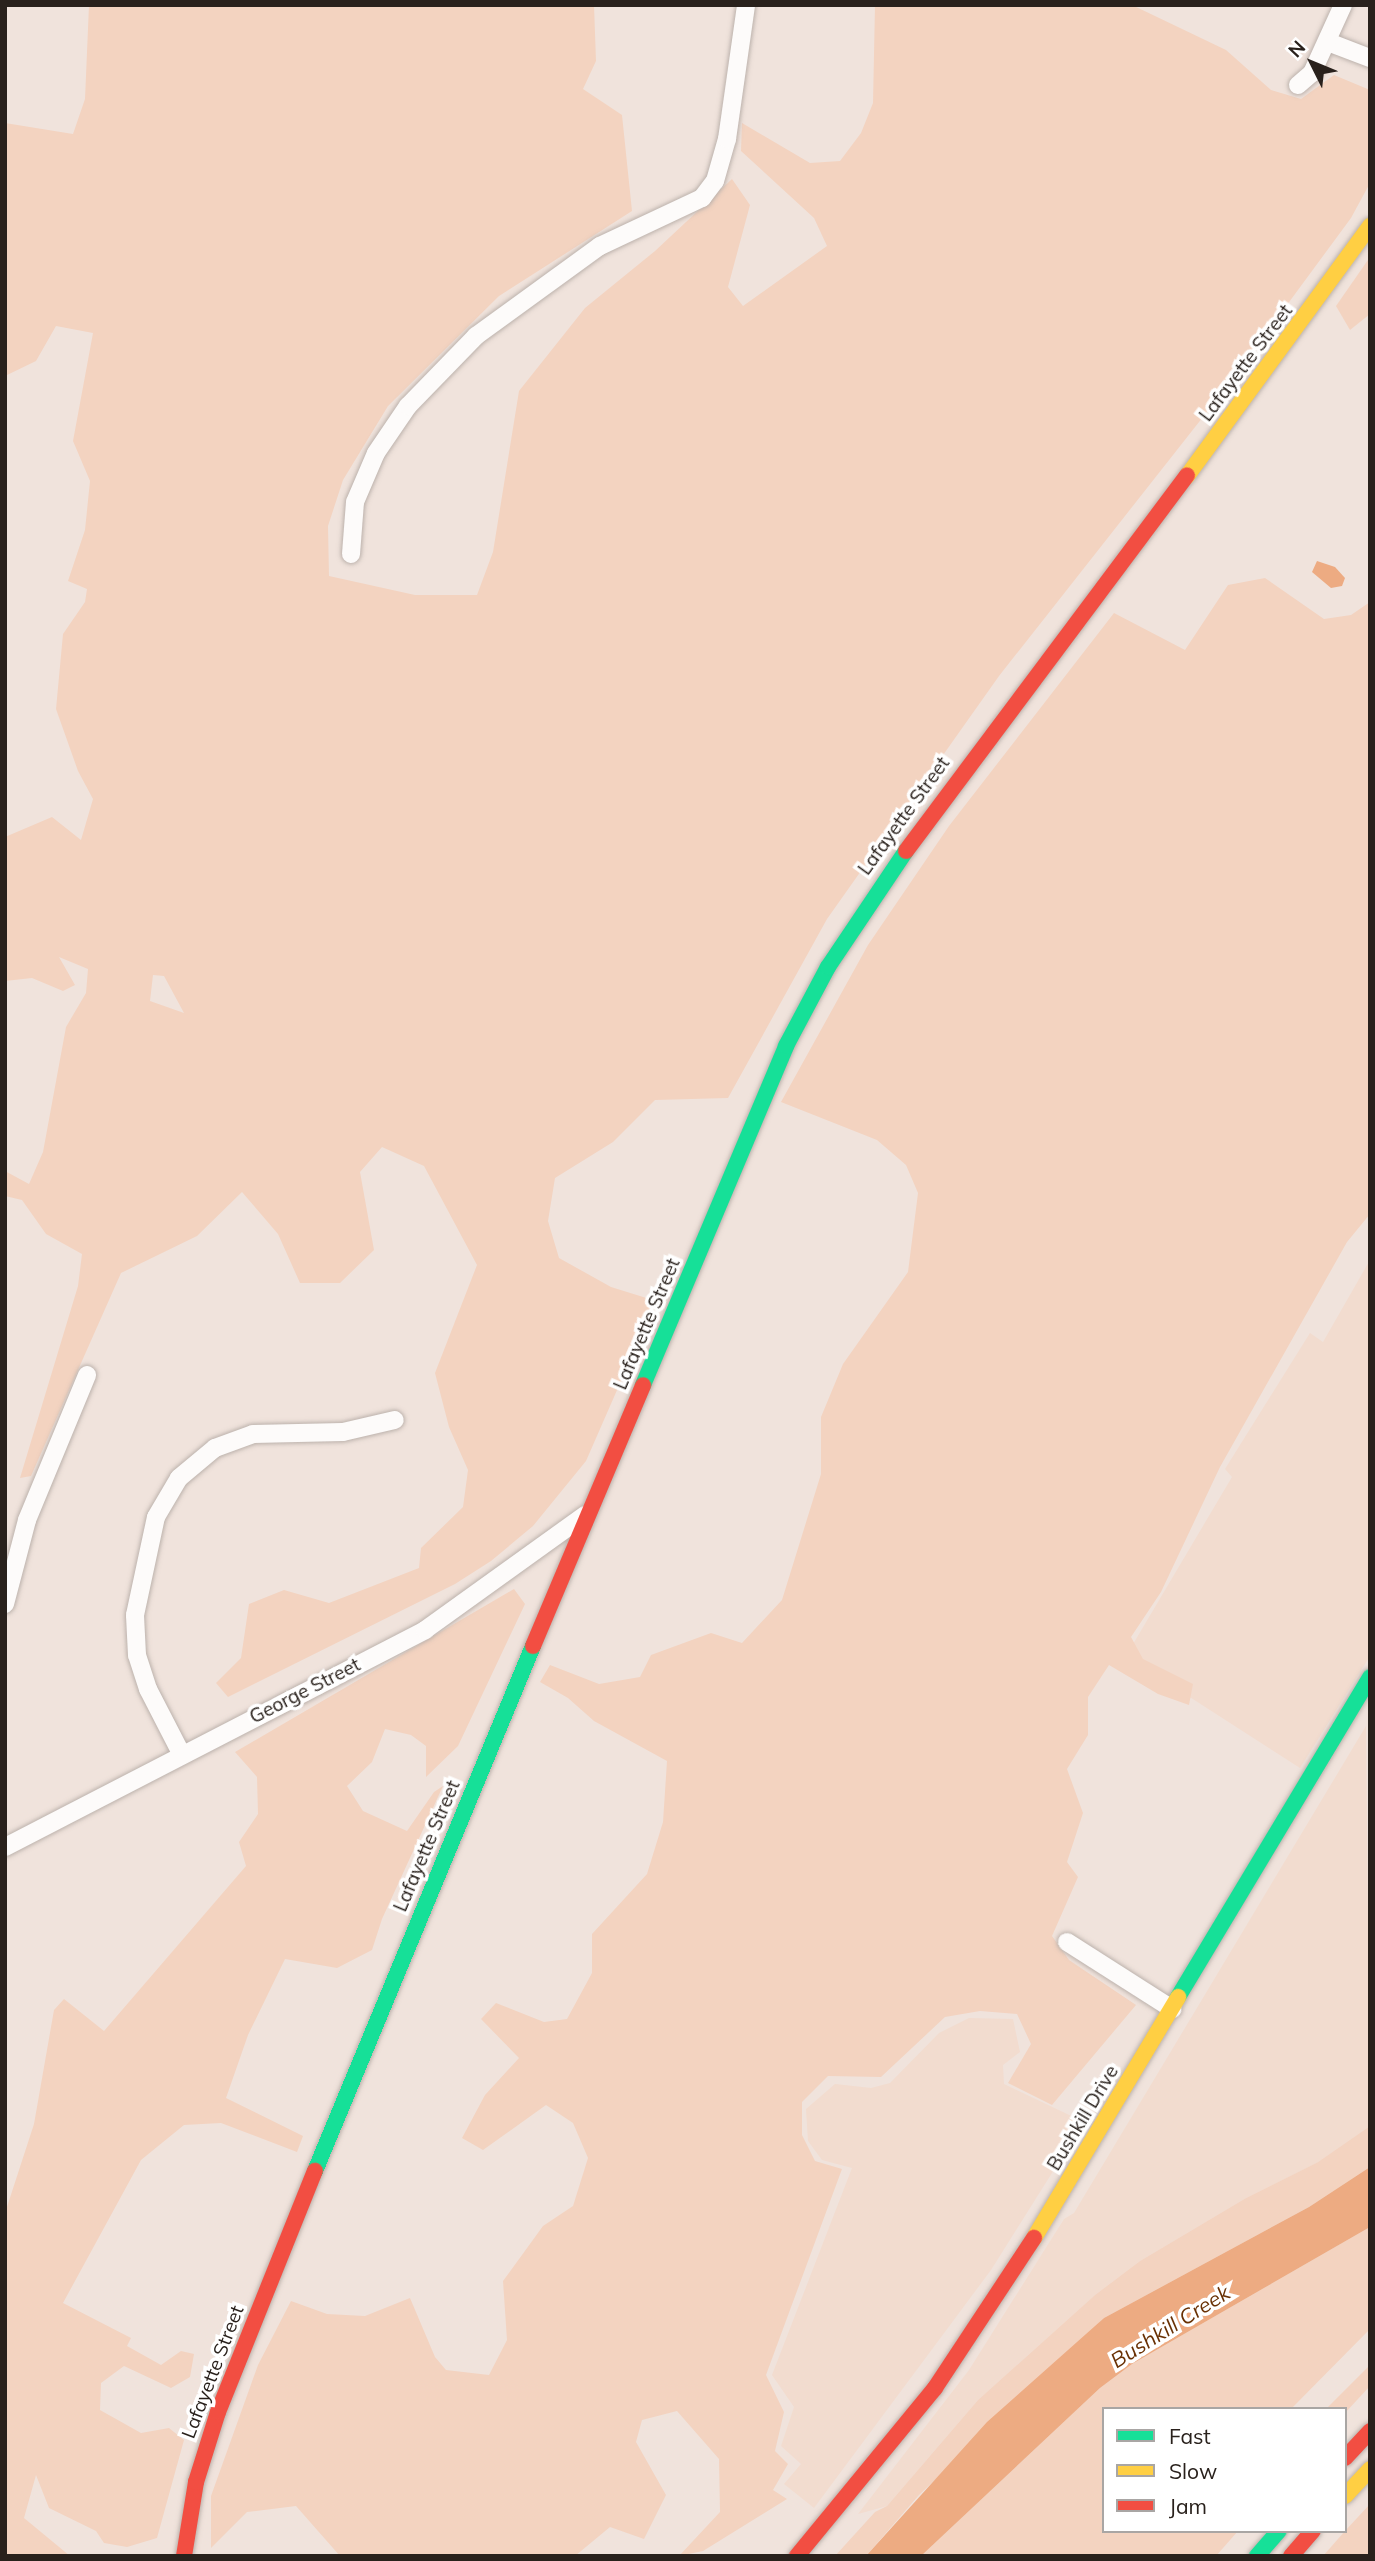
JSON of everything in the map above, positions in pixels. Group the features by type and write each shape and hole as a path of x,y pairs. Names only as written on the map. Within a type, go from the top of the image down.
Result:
{"main road":[{"name":"Lafayette Street","path":"184,2556 196,2482 218,2412 390,1984 782,1057 828,967 936,805 1311,312 1370,226"},
{"name":"Bushkill Drive","path":"797,2556 967,2344 1172,2009 1370,1677"},
{"path":"1347,2456 1370,2431"},
{"path":"1347,2494 1370,2469"},
{"path":"1257,2556 1277,2533"},
{"path":"1291,2556 1311,2533"}],"street":[{"path":"351,554 355,502 376,453 395,421 476,336 600,246 702,198 715,181 727,139 746,5"},
{"path":"1298,85 1312,73 1343,5"},
{"path":"1328,42 1370,58"},
{"path":"5,1604 27,1520 87,1374"},
{"path":"182,1755 148,1689 137,1655 135,1615 156,1517 179,1478 215,1448 253,1434 344,1432 395,1420"},
{"name":"George Street","path":"5,1847 425,1630 591,1511"},
{"path":"1067,1942 1172,2009"}],"shaded area":[{"path":"89,5 594,5 596,61 583,89 622,115 632,211 499,296 388,406 343,480 328,526 329,576 415,595 477,595 493,552 519,391 585,308 655,251 732,179 750,205 728,287 743,306 827,246 814,218 741,151 742,123 810,163 840,161 861,133 873,103 875,5 1132,5 1226,50 1271,90 1301,99 1334,75 1370,90 1370,183 1351,218 1225,389 999,676 827,919 728,1098 655,1100 613,1142 555,1178 548,1221 559,1258 611,1287 656,1301 586,1461 533,1526 491,1561 455,1584 228,1697 216,1683 241,1658 249,1604 284,1590 329,1603 419,1568 421,1548 463,1507 468,1470 449,1427 435,1373 477,1265 424,1166 382,1147 360,1172 374,1250 340,1283 300,1283 278,1234 242,1192 197,1236 121,1273 31,1476 20,1478 78,1286 82,1254 46,1234 22,1200 5,1196 5,1171 29,1184 43,1152 66,1027 86,993 88,969 59,957 75,985 63,991 32,978 5,981 5,837 52,817 81,840 93,799 78,771 56,709 63,634 85,602 87,589 68,581 85,530 90,481 73,441 93,333 56,326 36,361 5,376 5,123 73,134 85,99","holes":["153,975 164,976 184,1013 150,1001"]},
{"path":"1370,257 1370,314 1350,330 1336,306"},
{"path":"1265,578 1324,619 1351,615 1370,602 1370,1214 1347,1242 1220,1467 1161,1592 1131,1637 1143,1659 1193,1684 1189,1705 1158,1694 1109,1665 1088,1697 1088,1735 1067,1769 1083,1813 1067,1862 1078,1877 1052,1936 1069,1960 1136,2005 1052,2105 1008,2083 1031,2044 1017,2014 980,2011 945,2017 881,2077 828,2076 802,2102 802,2135 815,2161 842,2169 766,2375 784,2412 775,2451 788,2464 773,2490 787,2499 703,2551 679,2556 720,2512 719,2459 677,2411 642,2420 636,2442 666,2495 644,2539 610,2527 575,2556 340,2556 296,2506 247,2512 211,2548 211,2496 258,2365 291,2301 327,2314 365,2316 410,2298 435,2357 446,2370 489,2375 507,2340 503,2281 543,2226 573,2206 588,2158 573,2123 546,2105 483,2150 462,2138 485,2095 519,2058 481,2019 496,2003 544,2022 567,2019 592,1973 592,1934 647,1874 663,1822 667,1761 594,1721 568,1698 540,1682 550,1665 599,1684 640,1677 651,1655 711,1633 742,1643 782,1600 821,1474 821,1417 843,1364 908,1272 918,1193 906,1165 877,1140 781,1102 868,945 949,826 1114,613 1185,650 1228,585"},
{"path":"1370,1260 1370,1656 1300,1768 1126,1656 1232,1477 1225,1469 1310,1333 1323,1342"},
{"path":"514,1589 525,1604 458,1746 426,1777 426,1746 411,1735 385,1729 372,1762 347,1786 363,1811 407,1831 434,1792 443,1786 382,1919 372,1950 337,1968 285,1959 248,2035 226,2098 303,2136 297,2152 221,2123 184,2125 141,2160 63,2303 131,2338 127,2346 161,2365 181,2351 194,2354 190,2377 171,2388 124,2366 101,2383 100,2410 141,2433 169,2428 184,2440 157,2538 127,2547 104,2543 96,2531 49,2508 36,2475 24,2518 70,2556 5,2556 5,2213 34,2124 54,2010 64,1999 104,2031 246,1866 239,1842 258,1814 257,1777 235,1752"},
{"path":"1366,1726 1370,2126 1318,2162 1246,2198 1140,2261 1095,2295 978,2400 887,2506 858,2514 969,2370 1064,2219 1074,2213"},
{"path":"969,2018 1013,2019 1020,2052 1003,2065 1004,2084 1084,2122 991,2270 814,2508 784,2484 801,2464 781,2446 794,2407 772,2375 852,2168 822,2160 808,2141 806,2109 835,2084 871,2088 890,2083 939,2033"},
{"path":"1370,2126 1370,2167 1309,2207 1104,2318 919,2495 866,2556 835,2556 875,2512 887,2506 978,2400 1095,2295 1140,2261 1246,2198 1318,2162"},
{"path":"1370,2227 1370,2329 1293,2407 1102,2407 1102,2533 1236,2533 1216,2556 921,2556 1100,2388 1132,2364"},
{"path":"1370,2365 1370,2386 1347,2411 1347,2407 1328,2407"},
{"path":"1370,2504 1370,2556 1323,2556 1343,2533 1347,2533 1347,2529"}],"water":[{"path":"1317,561 1335,567 1345,578 1342,586 1331,588 1312,572"},
{"name":"Bushkill Creek","path":"1370,2167 1370,2227 1132,2364 1100,2388 921,2556 866,2556 987,2422 1104,2318 1309,2207"}],"traffic: fast":[{"path":"643,1385 786,1046 828,967 906,851"},
{"path":"315,2171 533,1646"},
{"path":"1178,1997 1370,1677"},
{"path":"1257,2556 1277,2533"}],"traffic: slow":[{"path":"1187,476 1370,226"},
{"path":"1034,2238 1178,1997"},
{"path":"1347,2494 1370,2469"}],"traffic: jam":[{"path":"906,851 1187,476"},
{"path":"533,1646 643,1385"},
{"path":"184,2556 196,2482 218,2412 315,2171"},
{"path":"797,2556 935,2388 1034,2238"},
{"path":"1347,2456 1370,2431"},
{"path":"1291,2556 1311,2533"}]}
